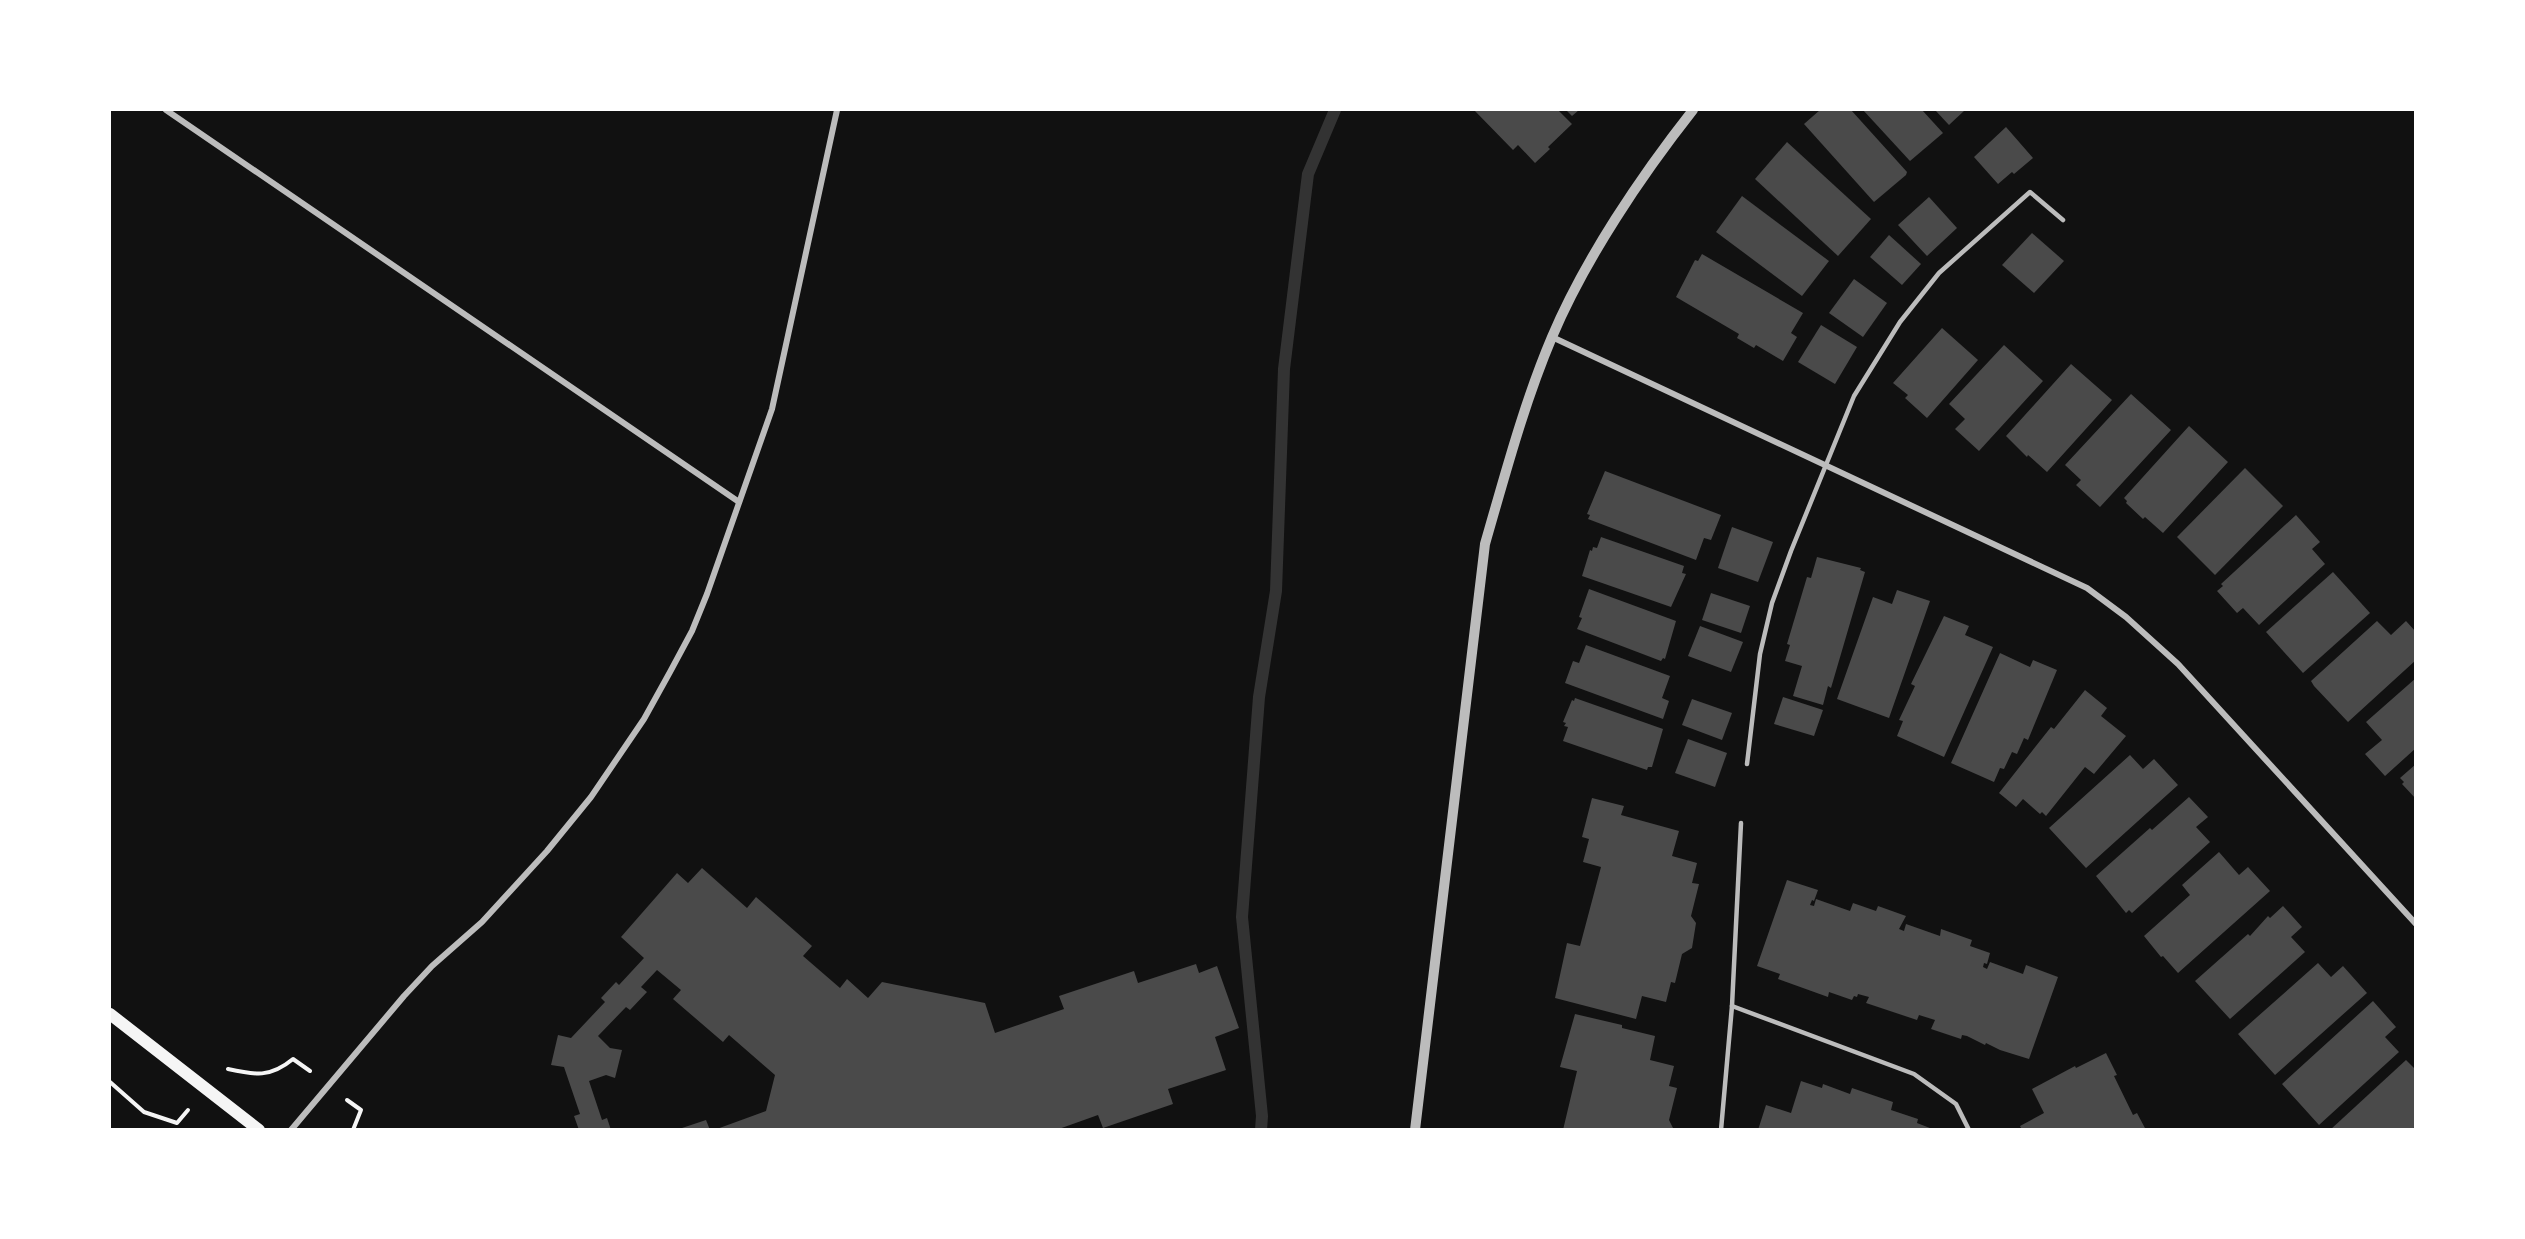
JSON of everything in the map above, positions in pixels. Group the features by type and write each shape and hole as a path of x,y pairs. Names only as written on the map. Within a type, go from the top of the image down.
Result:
{"main road":[{"path":"110,1014 259,1130"}],"street":[{"path":"166,110 739,502"},
{"path":"291,1130 404,996 432,966 482,922 511,892 591,797 644,719 692,631 772,409 837,110"},
{"path":"1415,1130 1485,544 1510,456 1552,337 1596,253 1693,110"},
{"path":"1552,337 2086,588 2126,617 2178,664 2415,924"}],"lane":[{"path":"1747,764 1760,654 1772,603 1854,396 1900,322 1939,273 2030,192 2063,220"},
{"path":"1721,1130 1732,1006 1742,823"},
{"path":"1732,1006 1914,1074 1956,1104 1969,1130"}],"path":[{"path":"221,1067 252,1074 269,1073 282,1069 293,1059"},
{"path":"110,1082 144,1112 177,1123"},
{"path":"353,1130 361,1110"}],"building":[{"path":"1474,110 1558,110 1572,124 1535,163 1518,145 1513,150"},
{"path":"1566,110 1579,110 1572,116"},
{"path":"1820,110 1851,110 1907,172 1906,175 1874,202 1804,124"},
{"path":"1863,110 1922,110 1943,133 1910,161"},
{"path":"1935,110 1965,110 1949,125"},
{"path":"2006,127 2033,158 1998,184 1974,157"},
{"path":"1787,142 1871,219 1838,256 1755,179"},
{"path":"1742,196 1829,261 1802,296 1716,232"},
{"path":"1929,197 1957,228 1927,256 1898,225"},
{"path":"2032,233 2064,261 2034,293 2002,265"},
{"path":"1889,235 1921,264 1902,285 1870,257"},
{"path":"1702,254 1803,313 1791,333 1797,337 1783,361 1756,345 1754,348 1737,338 1739,334 1676,297 1695,260 1698,261"},
{"path":"1854,279 1887,303 1863,337 1829,313"},
{"path":"1821,325 1857,347 1835,384 1798,362"},
{"path":"1942,328 1978,360 1927,418 1905,398 1908,395 1893,383"},
{"path":"2004,345 2043,381 1979,451 1955,429 1965,419 1949,404"},
{"path":"2071,364 2112,400 2047,472 2028,455 2027,457 2006,436"},
{"path":"2131,394 2171,430 2100,507 2076,485 2081,480 2065,465"},
{"path":"2189,426 2228,462 2163,533 2145,517 2143,519 2126,503 2124,498"},
{"path":"2245,468 2283,506 2215,575 2177,537"},
{"path":"1605,471 1721,515 1711,540 1704,538 1696,560 1588,519 1590,515 1587,514"},
{"path":"2296,515 2320,542 2312,549 2325,564 2259,625 2243,608 2237,613 2217,591 2223,586 2221,584"},
{"path":"1732,527 1773,542 1758,582 1718,568"},
{"path":"1601,537 1684,566 1682,573 1686,574 1671,607 1582,576 1590,550 1592,551 1593,547 1597,548"},
{"path":"1817,557 1861,568 1860,570 1865,572 1831,688 1828,686 1823,705 1793,696 1802,666 1785,661 1790,645 1787,644 1807,577 1811,578"},
{"path":"2333,572 2370,613 2303,673 2266,632"},
{"path":"1589,589 1676,621 1665,659 1661,661 1577,629"},
{"path":"1897,590 1930,601 1889,718 1837,699 1873,597 1892,604"},
{"path":"1711,593 1750,606 1741,633 1702,620"},
{"path":"1944,616 1969,626 1965,635 1993,647 1944,757 1897,736 1903,721 1899,720 1915,686 1911,684"},
{"path":"2377,621 2391,635 2406,621 2416,632 2416,660 2348,722 2311,681"},
{"path":"1700,626 1743,642 1731,672 1688,656"},
{"path":"1586,645 1670,676 1662,698 1669,701 1663,719 1565,683 1573,661 1579,663"},
{"path":"2000,653 2030,667 2033,660 2057,670 2028,740 2024,738 2017,754 2012,752 2004,769 2000,768 1994,782 1951,763"},
{"path":"2416,678 2416,748 2385,776 2365,754 2382,740 2366,722"},
{"path":"2085,690 2107,708 2101,716 2126,736 2094,774 2085,767 2046,816 2042,812 2040,814 2023,799 2016,807 1999,793 2051,727 2054,729"},
{"path":"1783,697 1823,710 1814,736 1774,724"},
{"path":"1575,698 1663,729 1652,767 1648,767 1647,770 1563,741 1568,727 1564,726 1566,723 1563,722"},
{"path":"1692,699 1732,713 1722,740 1682,725"},
{"path":"1688,739 1727,753 1715,787 1675,773"},
{"path":"2130,755 2143,769 2154,759 2178,785 2086,868 2049,828"},
{"path":"2416,764 2416,799 2402,784 2404,782 2400,778"},
{"path":"2189,797 2208,817 2196,827 2210,842 2132,913 2129,910 2126,913 2096,876"},
{"path":"1592,798 1624,806 1621,815 1679,831 1672,856 1697,863 1692,883 1699,884 1691,916 1696,923 1692,948 1682,954 1675,983 1671,982 1666,1002 1642,996 1636,1019 1555,998 1567,943 1580,946 1601,867 1583,862 1589,839 1582,837"},
{"path":"2219,852 2239,875 2248,867 2270,891 2178,973 2144,936 2190,895 2182,885"},
{"path":"702,868 747,908 756,897 812,946 803,956 840,988 847,979 868,998 882,982 985,1003 995,1033 1064,1009 1059,996 1134,971 1138,983 1196,964 1199,973 1217,966 1239,1028 1215,1037 1226,1070 1168,1089 1173,1104 1103,1128 1098,1115 1056,1130 714,1130 766,1111 775,1075 729,1035 723,1042 673,999 681,990 657,970 641,987 647,992 630,1010 626,1007 598,1036 610,1048 622,1050 615,1078 606,1075 589,1081 602,1120 607,1118 611,1130 579,1130 574,1116 580,1114 564,1067 551,1065 558,1035 571,1038 605,1002 601,998 616,982 619,985 644,958 621,937 677,873 688,883"},
{"path":"1787,880 1818,890 1810,905 1814,906 1816,899 1850,911 1853,903 1876,911 1878,906 1906,916 1899,929 1904,931 1906,924 1940,936 1941,929 1972,940 1970,946 1990,953 1987,964 1984,963 1983,967 1987,969 1990,962 2023,974 2026,965 2058,977 2029,1059 1986,1043 1985,1045 1967,1036 1962,1035 1961,1039 1931,1029 1935,1020 1919,1015 1917,1020 1866,1003 1869,997 1858,994 1852,1000 1829,992 1828,997 1778,979 1780,974 1757,966"},
{"path":"2283,906 2302,927 2291,937 2305,952 2230,1019 2195,981 2248,934 2250,936 2268,916 2270,918"},
{"path":"2318,963 2331,977 2343,966 2367,993 2275,1075 2238,1034"},
{"path":"2373,1001 2396,1027 2385,1037 2399,1052 2319,1125 2282,1084"},
{"path":"1575,1014 1622,1025 1622,1028 1655,1036 1650,1060 1674,1066 1669,1086 1677,1088 1669,1120 1674,1130 1563,1130 1577,1071 1560,1067"},
{"path":"2106,1053 2117,1075 2114,1076 2133,1115 2137,1113 2146,1130 2022,1130 2020,1126 2044,1113 2032,1089 2075,1066 2076,1068"},
{"path":"2406,1060 2416,1070 2416,1126 2411,1130 2330,1130"},
{"path":"1801,1081 1822,1088 1823,1084 1850,1094 1852,1088 1893,1102 1891,1110 1918,1119 1917,1123 1935,1130 1758,1130 1766,1105 1791,1113"},
{"path":"706,1120 710,1130 679,1130 679,1129"}],"waterway":[{"path":"1261,1130 1262,1116 1242,917 1259,697 1276,591 1284,369 1308,174 1335,110"}]}
